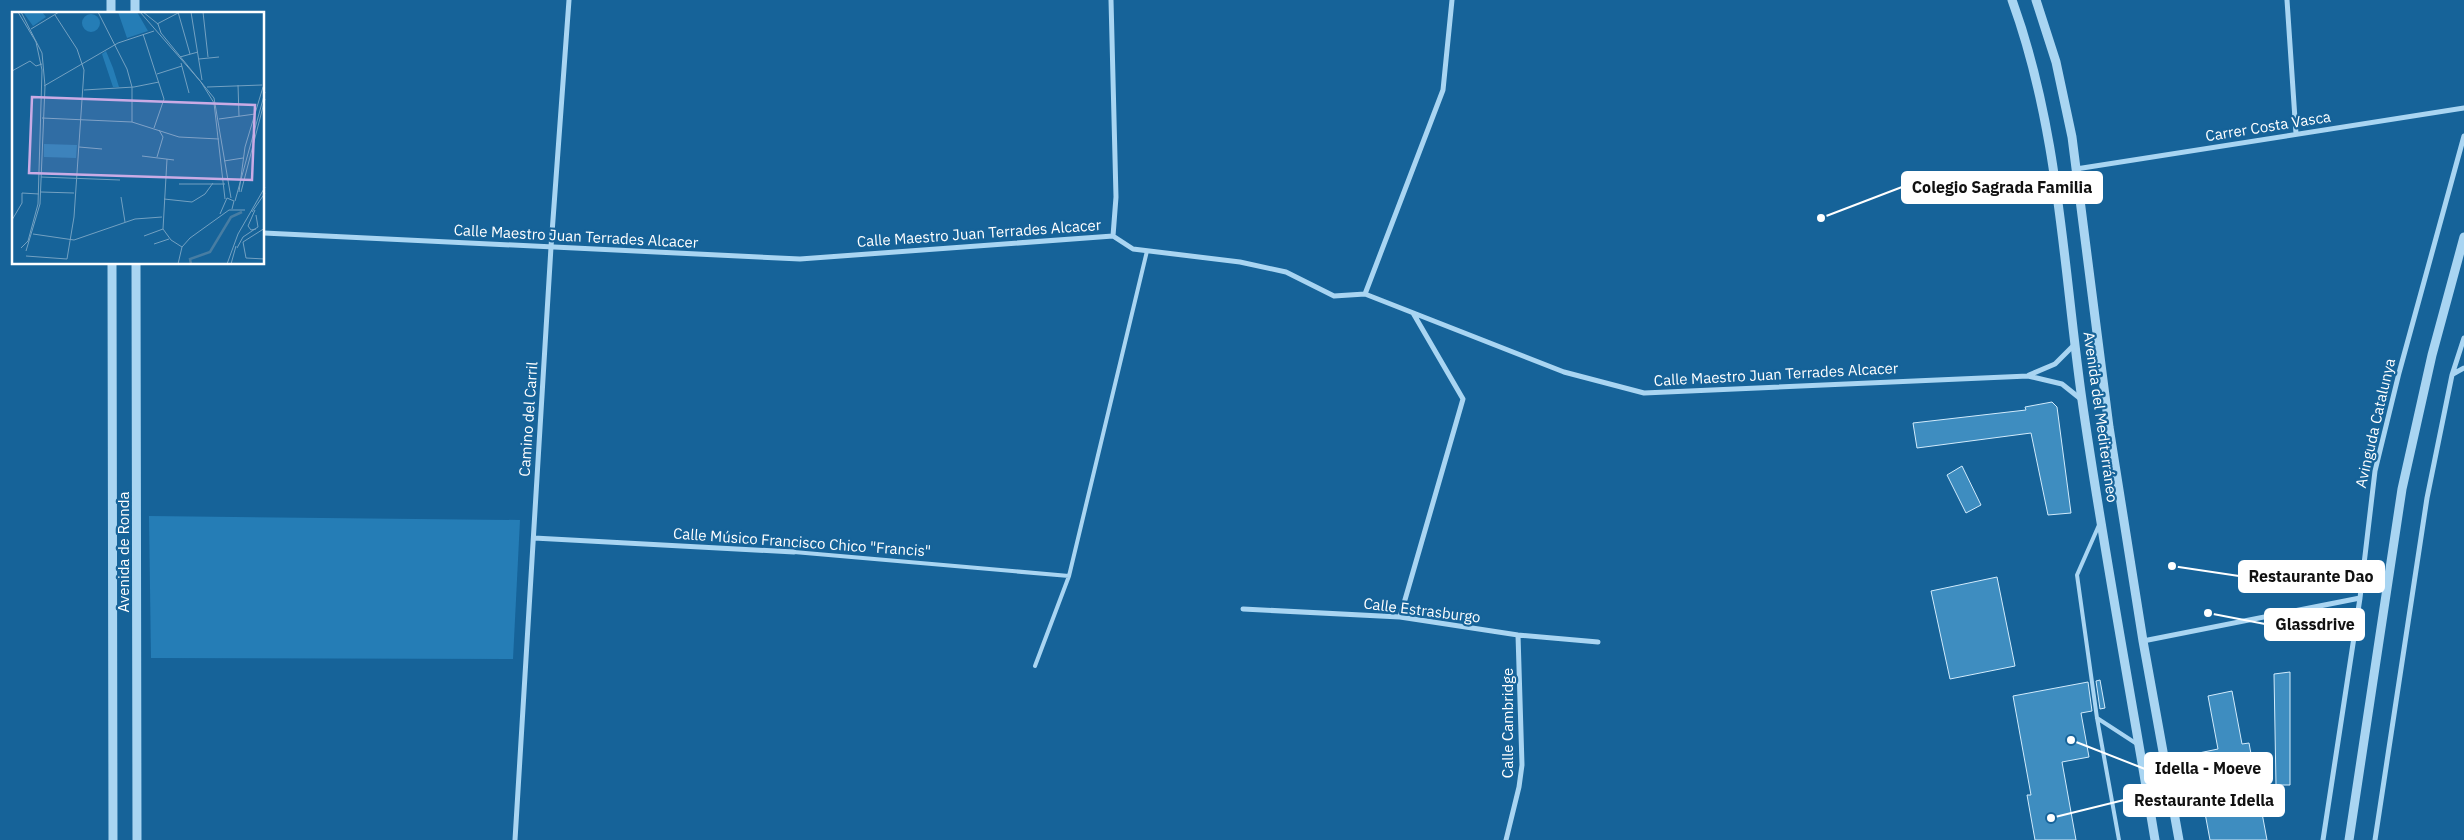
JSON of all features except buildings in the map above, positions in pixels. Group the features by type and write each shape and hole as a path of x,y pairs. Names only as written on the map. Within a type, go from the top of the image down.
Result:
{"street":[{"name":"Camino del Carril","path":"515,840 551,247 570,0"},
{"path":"1111,0 1116,197 1113,236"},
{"path":"1365,294 1443,90 1452,0"},
{"name":"Avenida del Mediterráneo","path":"2012,0 2038,83 2054,166 2082,400 2156,840"},
{"name":"Avenida del Mediterráneo","path":"2036,0 2056,62 2076,169 2100,367 2143,641 2179,840"},
{"path":"2286,0 2296,134"},
{"name":"Carrer Costa Vasca","path":"2076,169 2464,108"},
{"name":"Avinguda Catalunya","path":"2323,840 2360,598 2376,471 2399,373 2464,136"},
{"name":"Calle Maestro Juan Terrades Alcacer","path":"265,233 800,259 1113,236 1133,249 1240,262 1286,272 1334,296 1365,294 1564,372 1644,393 2028,376 2062,384 2082,400"},
{"path":"2349,840 2402,489 2432,355 2464,237"},
{"name":"Avenida de Ronda","path":"112,265 112,840"},
{"name":"Avenida de Ronda","path":"136,265 137,840"},
{"path":"1400,618 1463,399 1413,313"},
{"path":"2375,840 2427,498 2452,375 2464,338"},
{"name":"Calle Maestro Juan Terrades Alcacer","path":"2028,376 2055,364 2076,344"},
{"path":"2452,375 2464,368"},
{"name":"Calle Músico Francisco Chico \"Francis\"","path":"534,538 794,552"},
{"path":"2143,641 2360,598"},
{"name":"Calle Estrasburgo","path":"1243,609 1400,618 1518,635 1598,642"},
{"name":"Calle Cambridge","path":"1506,840 1519,787 1522,765 1518,635"}],"lane":[{"path":"1035,666 1069,576 1147,251"},
{"path":"2102,519 2077,575 2118,840"},
{"name":"Calle Músico Francisco Chico \"Francis\"","path":"794,552 1069,576"},
{"path":"2098,718 2140,747"}],"shaded area":[{"path":"149,516 520,520 513,659 151,658"}],"place":[{"name":"Colegio Sagrada Familia","path":"1821,218"},
{"name":"Restaurante Dao","path":"2172,566"},
{"name":"Glassdrive","path":"2208,613"},
{"name":"Idella - Moeve","path":"2071,740"},
{"name":"Restaurante Idella","path":"2051,818"}]}
